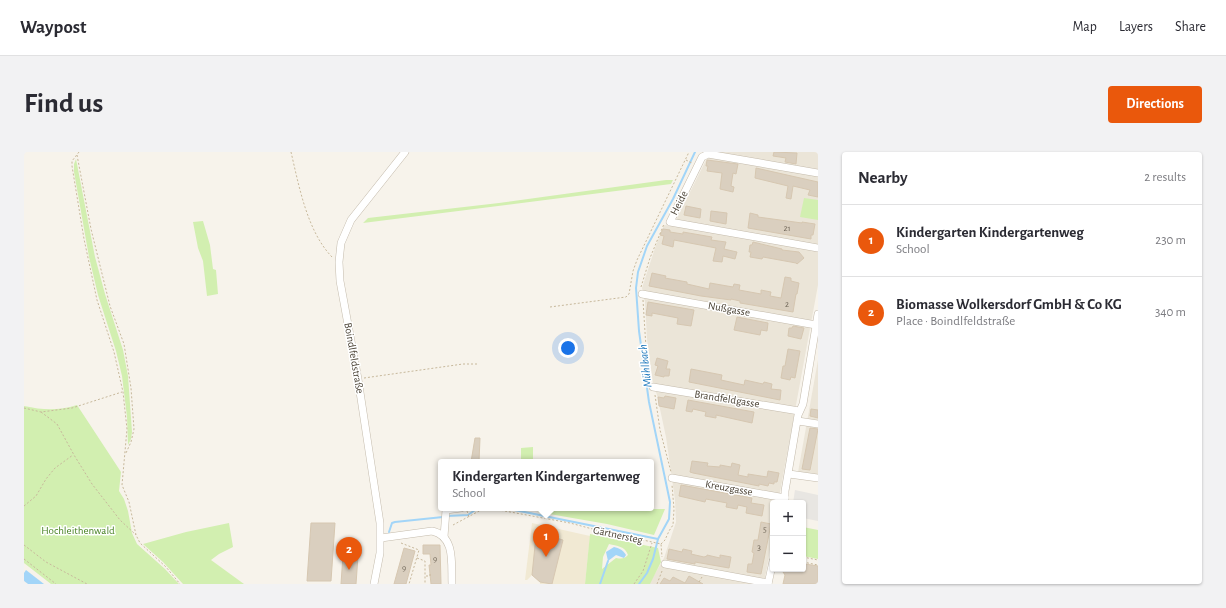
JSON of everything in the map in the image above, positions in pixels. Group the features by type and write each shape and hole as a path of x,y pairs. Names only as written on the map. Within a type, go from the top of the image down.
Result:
{"street":[{"name":"Boindlfeldstraße","path":"374,584 380,553 380,523 358,379 343,298 339,262 342,242 351,220 406,152"},
{"name":"Heide","path":"818,173 708,154 702,157 670,222 818,248"},
{"name":"Nußgasse","path":"642,294 816,325"},
{"path":"785,500 800,411 815,354 818,314"},
{"name":"Brandfeldgasse","path":"653,387 800,411"},
{"path":"798,421 818,424"},
{"path":"789,474 818,478"},
{"name":"Kreuzgasse","path":"672,478 780,500"},
{"path":"444,536 446,511"},
{"path":"381,538 432,531 444,536 450,546 452,584"},
{"path":"665,564 768,584 771,572"}],"path":[{"path":"79,152 72,161 72,166 84,239 97,300 119,370 123,392 127,429 122,485 129,502 136,535 140,543 166,567 180,584"},
{"path":"291,152 301,195 310,219 327,250 339,262"},
{"path":"550,307 626,296 629,294 633,271 637,260 689,152"},
{"path":"77,154 91,229 110,306 124,344 131,388 134,429 131,442 125,454"},
{"path":"686,160 693,163"},
{"path":"358,379 463,364 478,364"},
{"path":"24,408 41,412 72,408 123,392"},
{"path":"41,412 57,424 92,484 120,520 136,535"},
{"path":"24,506 36,496 46,479 55,468 74,455"},
{"path":"465,511 469,517"},
{"name":"Gärtnersteg","path":"445,526 469,517 478,511"},
{"name":"Gärtnersteg","path":"500,511 570,523 615,535 661,544 663,561 665,564"},
{"path":"400,536 401,544 419,550 409,584"},
{"path":"634,584 644,571 653,543"},
{"path":"24,545 46,562 87,584"},
{"path":"417,558 425,560 425,584"},
{"path":"818,560 808,558 807,563 818,565"},
{"path":"24,559 56,584"},
{"path":"657,584 665,564"},
{"path":"425,576 430,576 430,574"}],"shaded area":[{"path":"704,152 818,152 818,285 779,500 770,500 770,549 764,584 649,584 664,558 676,522 675,500 666,437 653,383 647,339 645,302 642,288 664,225 673,226 706,160"},
{"path":"818,360 818,481 797,478"},
{"path":"795,490 818,495 818,521 806,519 806,500 793,500"},
{"path":"532,523 590,536 585,584 540,584 540,582 532,575 525,580"}],"green space":[{"path":"76,159 95,257 123,350 128,376 132,432 128,445 127,417 122,376 116,351 98,295 89,257 74,172 74,164"},
{"path":"673,180 671,184 363,223 368,218 499,203"},
{"path":"804,198 818,200 818,220 800,217"},
{"path":"203,221 210,245 213,269 216,270 218,294 207,296 203,261 198,248 193,222"},
{"name":"Hochleithenwald","path":"77,405 121,472 119,491 124,499 132,533 137,544 165,569 179,584 51,584 24,563 24,406 50,409"},
{"path":"533,447 533,459 521,459 521,448"},
{"path":"654,509 665,509 654,535 607,524 538,512 654,511"},
{"path":"229,523 233,547 211,560 244,584 183,584 163,562 143,544 186,532"},
{"path":"806,528 818,530 818,559 806,557"},
{"path":"590,534 658,548 661,562 650,584 585,584","holes":["609,544 623,548 628,555 620,559 616,558 602,569 603,557"]}],"water":[{"path":"614,547 624,552 626,555 624,558 616,555 608,561 606,552"},
{"path":"26,570 44,584 28,584 24,581 24,573"}],"building":[{"path":"774,152 797,153 796,164 785,162 786,158 773,156"},
{"path":"707,160 738,164 736,174 733,173 731,186 734,187 733,192 720,189 722,173 707,171"},
{"path":"756,168 818,182 818,197 808,195 810,190 793,186 791,199 786,198 788,186 755,178"},
{"path":"686,206 701,209 700,218 684,215"},
{"path":"711,211 727,213 726,224 710,221"},
{"path":"750,213 758,215 758,217 815,224 813,235 811,235 811,239 748,228"},
{"path":"663,229 670,230 670,232 683,234 683,232 712,237 711,240 726,242 724,249 737,252 735,259 723,256 722,262 713,261 716,248 674,240 673,247 662,244 664,236 660,235"},
{"path":"753,242 782,250 799,252 804,258 797,264 763,257 762,259 750,257 750,245 752,245"},
{"path":"652,273 666,276 665,278 687,282 687,284 709,289 710,283 733,287 734,284 740,285 739,290 761,294 761,290 771,292 770,296 781,298 785,277 791,278 791,281 799,283 793,312 740,303 740,301 731,299 701,296 649,286"},
{"path":"648,302 694,310 691,326 677,324 678,318 652,313 652,316 646,315"},
{"path":"737,317 768,323 767,331 761,330 760,335 734,330"},
{"path":"793,326 804,328 801,339 788,336 789,328 792,328"},
{"path":"788,349 800,351 795,378 791,377 790,380 781,378"},
{"path":"657,358 668,361 666,369 670,369 669,376 664,377 655,375 658,366 655,365"},
{"path":"691,369 722,375 721,380 744,385 745,380 763,384 764,382 772,384 771,389 781,390 780,400 689,382"},
{"path":"665,396 676,398 674,409 659,406 658,397 664,398"},
{"path":"688,400 754,412 752,423 716,415 716,418 705,416 706,412 693,409 692,412 686,411"},
{"path":"811,409 818,410 818,418 810,416"},
{"path":"810,428 818,429 810,470 802,469"},
{"path":"475,438 480,438 479,459 472,459"},
{"path":"692,461 708,463 707,466 720,467 720,465 731,467 732,463 740,465 738,475 748,477 748,474 767,477 768,471 779,473 777,482 774,482 774,484 769,483 768,486 759,484 759,486 690,472"},
{"path":"681,485 752,498 751,503 764,505 762,516 746,513 747,507 738,505 737,509 726,507 727,503 706,499 705,502 679,496"},
{"path":"761,522 770,524 761,574 747,572 748,564 752,564 754,540 758,540"},
{"path":"311,523 335,523 331,581 307,581"},
{"path":"536,536 549,536 563,540 552,584 540,582 532,575"},
{"path":"423,545 440,545 441,584 431,584 429,565 431,565 430,554 423,554"},
{"path":"404,548 415,551 406,584 394,584"},
{"path":"669,549 682,552 683,549 692,551 691,554 704,557 707,555 720,558 720,555 731,557 729,568 667,559"},
{"path":"343,555 358,556 356,584 341,584"},
{"path":"806,564 818,566 818,584 783,584 785,575 783,572 806,572"},
{"path":"689,576 703,584 660,584 664,578 670,581 673,577 685,583"}],"waterway":[{"name":"Mühlbach","path":"639,584 647,573 653,559 658,539 669,519 670,502 649,402 639,331 636,288 638,272 647,246 673,199 695,152"},
{"path":"447,516 468,515 474,511"},
{"path":"520,511 658,539"},
{"path":"389,532 392,523 395,522 443,517"},
{"path":"600,584 608,561"}],"place":[{"name":"Kindergarten Kindergartenweg","path":"546,557"},
{"name":"Biomasse Wolkersdorf GmbH & Co KG","path":"349,570"}]}
